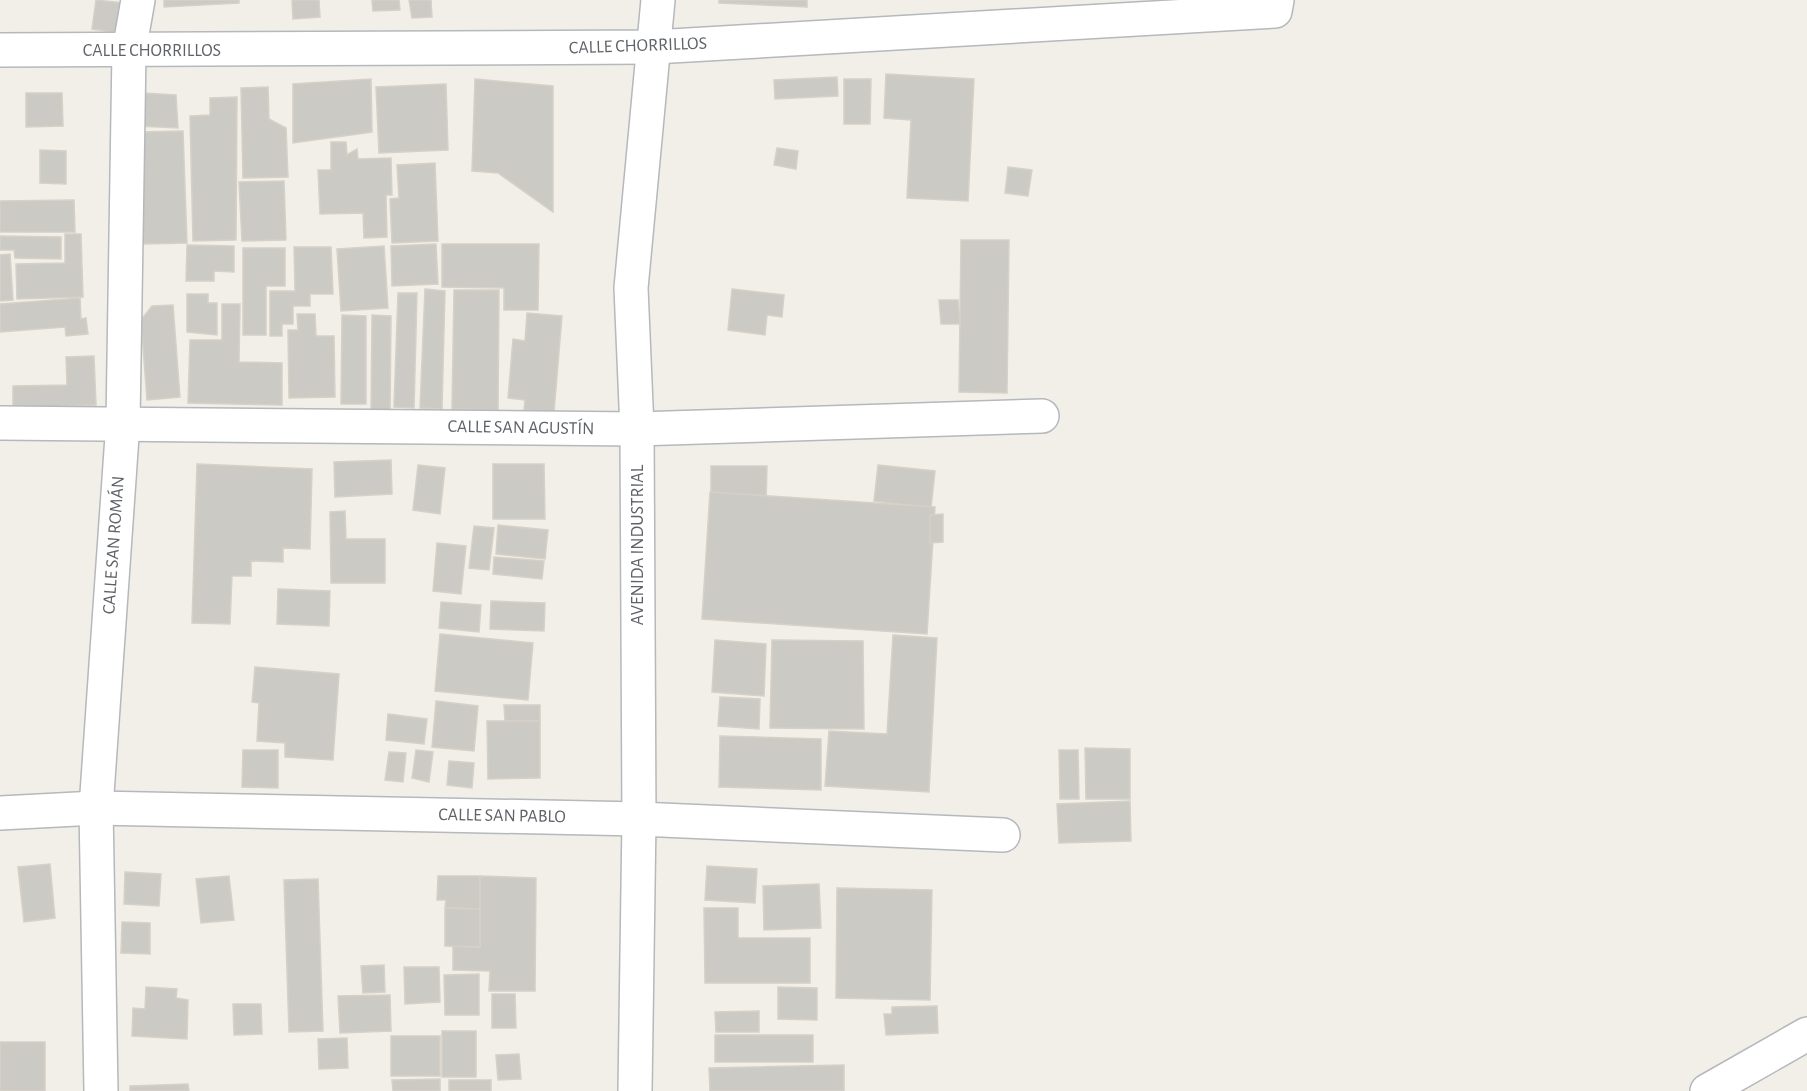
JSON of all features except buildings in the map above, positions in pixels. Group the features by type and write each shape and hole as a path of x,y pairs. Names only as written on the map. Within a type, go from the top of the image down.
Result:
{"street":[{"name":"CALLE SAN ROMÁN","path":"102,1091 96,808 123,422 129,51 138,0"},
{"name":"AVENIDA INDUSTRIAL","path":"635,1091 639,819 637,429 632,288 658,0"},
{"name":"CALLE CHORRILLOS","path":"0,50 654,47 1276,5"},
{"name":"CALLE SAN AGUSTÍN","path":"0,423 123,422 637,429 1042,416"},
{"name":"CALLE SAN PABLO","path":"0,813 96,808 639,819 1003,835"},
{"path":"1707,1091 1805,1044"}]}
